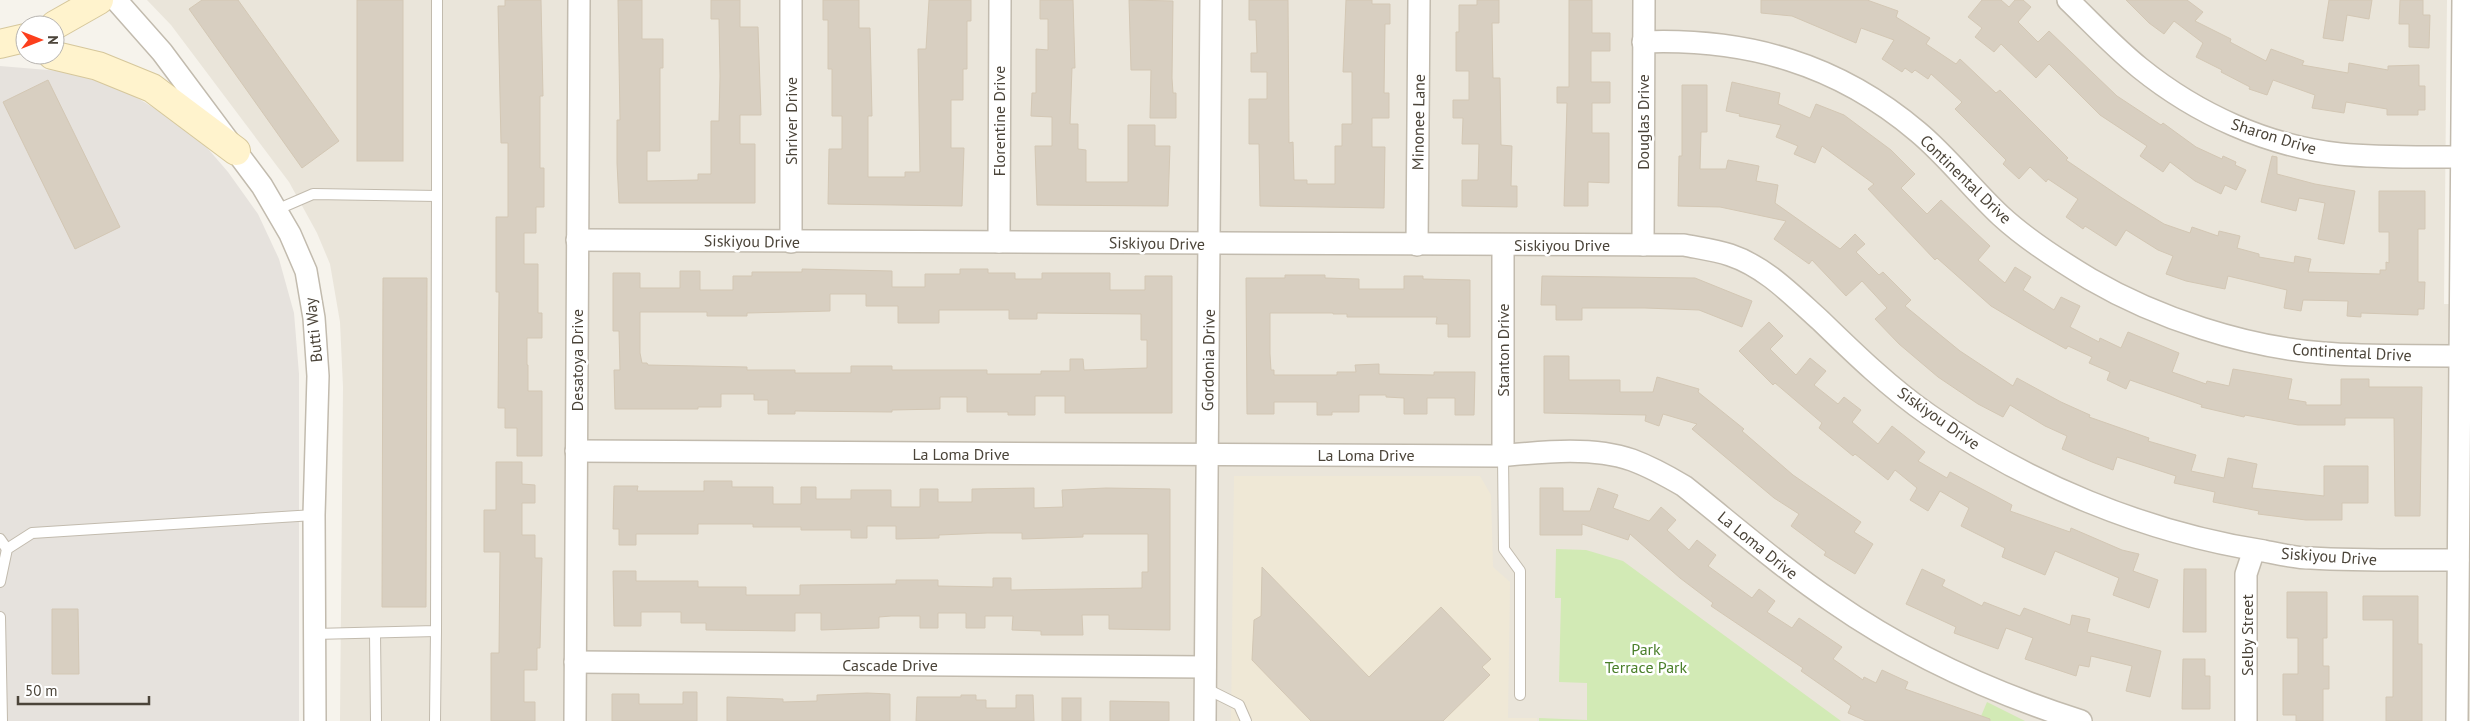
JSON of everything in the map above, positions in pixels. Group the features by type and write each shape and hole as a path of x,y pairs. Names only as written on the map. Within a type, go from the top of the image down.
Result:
{"street":[{"path":"65,19 99,0"},
{"name":"Butti Way","path":"116,0 162,52 236,151 276,210 290,234 306,271 314,318 318,376 314,515 314,721"},
{"name":"Desatoya Drive","path":"575,721 579,0"},
{"name":"Shriver Drive","path":"790,242 791,0"},
{"name":"Florentine Drive","path":"999,242 1000,0"},
{"name":"Gordonia Drive","path":"1205,721 1210,0"},
{"name":"Minonee Lane","path":"1417,245 1419,0"},
{"name":"Douglas Drive","path":"1644,0 1644,245"},
{"name":"Sharon Drive","path":"2068,0 2126,56 2170,90 2200,109 2253,133 2306,148 2338,154 2466,156"},
{"path":"2457,721 2460,356 2465,285 2466,156 2463,0"},
{"path":"0,44 15,40"},
{"name":"Continental Drive","path":"1644,42 1680,41 1762,51 1788,58 1834,77 1885,107 1918,132 2002,217 2057,257 2092,280 2177,319 2218,333 2296,350 2349,354 2460,356"},
{"path":"0,50 15,51"},
{"path":"65,58 98,66 152,88 236,151"},
{"name":"Siskiyou Drive","path":"577,240 1684,245 1732,255 1756,268 1779,283 1873,370 1928,415 1989,453 2062,489 2151,525 2214,543 2310,558 2458,560"},
{"name":"Stanton Drive","path":"1503,245 1503,456"},
{"name":"La Loma Drive","path":"576,451 1503,456 1536,453 1606,454 1657,470 1684,486 1834,603 1926,659 1985,686 2081,721"},
{"name":"Selby Street","path":"2246,721 2246,574 2254,550"},
{"name":"Cascade Drive","path":"575,662 1205,678"}],"lane":[{"path":"435,721 438,0"},
{"path":"276,210 313,194 437,196"},
{"path":"1503,456 1504,549 1520,571 1520,695"},
{"path":"0,582 7,549 32,533 314,515"},
{"path":"0,539 7,549"},
{"path":"0,617 2,721"},
{"path":"314,634 436,631"},
{"path":"376,632 376,721"},
{"path":"1205,678 1239,705 1246,721"}],"shaded area":[{"path":"147,0 2447,0 2444,304 2470,304 2470,721 340,721 343,387 340,322 330,264 317,233 289,182 171,25"},
{"path":"0,66 60,71 98,81 134,96 169,117 203,143 228,172 258,214 279,259 294,313 299,374 299,721 0,721"},
{"path":"1234,476 1480,476 1491,495 1493,567 1510,582 1508,718 1537,718 1537,721 1231,721"}],"green space":[{"name":"Park Terrace Park","path":"1556,549 1586,550 1623,561 1841,721 1539,721 1539,718 1587,720 1587,683 1559,682 1561,598 1555,598"},
{"path":"1987,702 2025,721 1979,721"}],"building":[{"path":"202,0 238,0 339,141 302,168 189,9"},
{"path":"357,0 403,0 403,161 357,161"},
{"path":"505,0 541,0 543,96 540,96 540,168 544,168 544,207 536,207 536,233 524,233 524,264 538,264 538,313 542,313 542,338 527,338 527,365 528,391 542,391 542,456 517,456 517,428 505,428 505,408 498,408 499,292 496,292 496,217 508,217 508,143 501,143 498,6 505,6"},
{"path":"618,0 642,0 642,39 663,39 663,68 660,68 660,151 647,151 647,181 698,180 698,174 711,174 711,121 719,121 720,76 719,19 711,19 711,0 740,0 740,27 758,27 761,115 740,115 740,144 755,144 755,203 619,203 617,163 617,120 620,120"},
{"path":"823,0 859,0 859,28 870,28 872,116 868,116 868,177 905,177 905,172 920,172 918,49 926,49 929,0 971,0 971,21 967,21 967,69 963,69 963,100 951,100 951,148 964,148 962,206 828,204 829,149 842,149 842,116 832,116 832,69 828,69 828,20 823,20"},
{"path":"1040,0 1073,0 1075,68 1072,68 1070,124 1078,124 1078,149 1086,150 1086,182 1128,182 1128,125 1155,125 1155,146 1170,146 1168,206 1037,205 1035,146 1052,146 1052,117 1031,116 1032,93 1036,93 1036,49 1048,50 1048,19 1040,19"},
{"path":"1129,0 1173,1 1172,78 1173,93 1176,93 1176,118 1150,118 1151,70 1131,70"},
{"path":"1249,0 1288,0 1289,143 1293,142 1294,180 1307,180 1307,184 1335,184 1335,146 1342,146 1342,124 1352,124 1352,72 1343,72 1346,0 1372,0 1372,4 1390,4 1390,24 1385,24 1384,93 1389,93 1389,118 1372,118 1372,147 1385,147 1384,208 1260,206 1259,144 1249,144 1249,99 1267,99 1267,72 1251,72 1251,53 1257,53 1256,20 1249,20"},
{"path":"1477,0 1499,0 1499,23 1492,23 1493,78 1500,78 1501,145 1512,146 1511,186 1517,186 1517,207 1462,206 1462,180 1478,180 1479,144 1462,144 1463,118 1453,118 1453,100 1469,100 1469,71 1456,71 1456,32 1459,32 1459,5 1477,5"},
{"path":"1569,0 1592,0 1592,33 1610,33 1610,51 1591,51 1591,82 1610,82 1610,103 1592,103 1592,133 1609,133 1609,183 1588,182 1588,206 1564,206 1567,103 1557,103 1557,87 1569,87"},
{"path":"1761,0 1867,0 1898,11 1896,17 1930,38 1926,44 1956,64 1960,59 1996,93 2000,90 2068,158 2066,160 2122,198 2164,224 2190,233 2192,227 2218,236 2219,231 2240,236 2237,248 2259,254 2259,257 2294,263 2295,256 2311,259 2308,272 2380,274 2380,270 2386,270 2386,262 2389,263 2389,232 2379,232 2379,191 2425,191 2425,229 2418,229 2418,282 2425,282 2424,309 2418,309 2418,315 2361,313 2361,317 2347,316 2348,301 2303,300 2301,311 2284,308 2287,290 2228,276 2225,289 2186,281 2166,274 2173,256 2158,250 2126,230 2116,246 2085,226 2083,229 2066,217 2078,199 2048,179 2046,182 2030,167 2019,179 2003,164 2006,160 1955,109 1962,102 1931,74 1928,79 1915,70 1912,73 1905,68 1902,72 1882,59 1894,40 1861,28 1856,43 1792,16 1761,13"},
{"path":"1982,0 2001,0 2009,7 2015,0 2023,0 2031,7 2018,22 2038,42 2049,31 2117,96 2161,125 2163,123 2196,147 2222,159 2223,156 2236,162 2235,165 2246,170 2236,190 2225,185 2221,194 2195,181 2170,162 2163,172 2140,156 2147,146 2100,115 2049,64 2036,78 2001,44 1994,52 1975,37 1982,28 1968,17"},
{"path":"2126,0 2187,0 2203,12 2195,21 2231,39 2230,42 2266,61 2271,49 2304,61 2302,65 2348,73 2349,63 2388,70 2388,66 2419,65 2419,86 2425,86 2425,110 2418,110 2418,115 2387,115 2387,109 2346,102 2344,113 2312,108 2315,95 2273,80 2267,95 2249,89 2250,87 2221,72 2222,70 2196,57 2203,43 2174,21 2164,34 2149,23"},
{"path":"2329,0 2372,0 2369,19 2347,15 2343,41 2323,38"},
{"path":"2400,0 2423,0 2423,15 2430,15 2429,48 2409,47 2409,24 2399,24"},
{"path":"48,80 120,227 75,249 3,102"},
{"path":"1732,82 1780,93 1778,104 1810,118 1816,104 1844,115 1891,150 1915,174 1901,188 1927,214 1941,200 1990,246 1978,260 2005,283 2015,267 2031,277 2023,290 2054,310 2061,297 2080,306 2070,327 2099,342 2100,338 2121,348 2128,332 2179,353 2172,372 2206,384 2207,381 2229,386 2233,369 2292,379 2288,399 2306,402 2306,405 2341,405 2341,379 2369,379 2369,387 2422,387 2420,516 2395,516 2394,418 2345,418 2345,425 2298,425 2245,415 2244,417 2201,407 2202,405 2130,380 2126,389 2107,380 2110,372 2089,363 2092,357 2068,346 2066,349 1991,306 1937,258 1935,260 1868,189 1874,184 1822,146 1815,163 1794,154 1798,146 1776,137 1781,125 1739,116 1740,114 1726,111"},
{"path":"1682,85 1707,85 1707,132 1701,132 1700,169 1726,169 1728,160 1759,166 1756,181 1778,185 1775,203 1840,249 1855,234 1865,244 1856,252 1879,275 1883,272 1911,300 1905,306 1960,351 2013,386 2017,378 2061,402 2090,415 2089,417 2149,438 2148,441 2196,455 2191,471 2224,478 2228,458 2257,464 2252,488 2324,496 2324,466 2368,466 2368,503 2342,503 2342,520 2306,520 2258,514 2259,511 2213,502 2215,492 2174,483 2176,476 2117,457 2113,470 2092,462 2062,449 2067,436 2045,426 2010,405 2003,417 1978,404 1938,377 1899,344 1875,319 1887,308 1862,281 1846,296 1812,260 1809,264 1774,239 1786,221 1720,207 1678,206 1679,156 1682,156"},
{"path":"2272,156 2277,157 2277,174 2315,184 2355,191 2344,244 2318,239 2325,203 2299,198 2296,211 2261,202"},
{"path":"802,269 892,271 892,287 925,287 925,274 960,274 960,269 988,269 988,273 1015,273 1015,279 1042,279 1042,273 1110,273 1110,290 1145,290 1145,276 1172,276 1172,413 1065,413 1065,396 1035,396 1035,415 1008,415 1008,412 967,412 967,397 940,397 940,409 892,410 892,412 795,411 795,414 768,414 768,400 754,400 754,394 721,394 721,407 698,407 698,409 615,409 614,370 620,370 619,331 613,331 613,273 640,273 640,288 680,288 680,271 700,271 700,290 733,290 733,276 752,276 752,272 802,272","holes":["830,294 866,294 866,306 898,306 898,323 939,323 939,310 1009,310 1009,319 1037,319 1037,313 1141,314 1141,340 1147,340 1147,368 1084,370 1083,359 1070,359 1070,371 1041,371 1041,374 987,374 987,370 892,370 892,366 851,366 851,373 795,373 795,370 747,370 747,367 648,365 647,363 642,363 640,353 640,312 707,312 707,316 747,316 747,313 830,311"]},
{"path":"1285,275 1325,275 1325,278 1359,279 1359,289 1404,289 1404,276 1423,276 1423,279 1470,280 1470,337 1448,337 1448,324 1436,324 1437,317 1347,317 1347,314 1333,313 1270,313 1270,354 1271,370 1274,370 1274,375 1337,375 1337,372 1356,372 1355,365 1379,364 1379,374 1434,375 1434,372 1475,372 1474,415 1455,415 1455,398 1427,398 1427,414 1404,414 1404,398 1386,397 1386,395 1359,395 1359,412 1332,412 1332,415 1317,415 1317,402 1274,402 1274,414 1247,414 1246,278 1285,278"},
{"path":"1542,276 1695,278 1752,301 1742,327 1699,310 1582,308 1582,320 1556,320 1556,305 1541,305"},
{"path":"383,278 427,278 426,607 382,607"},
{"path":"1769,322 1783,336 1770,349 1796,375 1810,358 1826,371 1814,385 1838,404 1844,397 1861,410 1852,422 1878,444 1892,426 1925,452 1918,461 1947,478 1950,472 2012,505 2010,511 2070,532 2071,528 2122,550 2139,554 2133,571 2158,580 2149,608 2113,595 2119,578 2055,551 2045,575 2002,557 2005,548 1961,526 1969,508 1940,491 1928,511 1910,500 1917,488 1895,470 1888,480 1855,454 1853,456 1819,428 1822,423 1775,383 1773,385 1739,351"},
{"path":"1544,356 1569,356 1569,380 1620,380 1620,392 1653,392 1657,377 1699,389 1698,392 1744,429 1742,431 1793,475 1861,522 1854,532 1873,544 1855,574 1824,555 1826,552 1791,526 1799,514 1774,498 1692,429 1697,424 1663,414 1659,426 1645,421 1646,415 1544,413"},
{"path":"496,462 522,462 522,484 535,485 535,503 522,503 522,535 535,535 535,558 542,558 540,648 537,648 537,670 524,670 524,702 535,702 535,721 491,721 491,653 499,653 500,552 484,552 484,510 496,510"},
{"path":"704,481 732,481 732,487 773,487 773,504 801,504 801,487 816,487 816,499 851,499 851,490 891,490 891,507 920,507 920,489 938,489 938,502 972,502 972,489 1034,488 1034,508 1063,507 1062,490 1106,488 1170,489 1170,630 1109,629 1109,615 1082,615 1083,635 1041,635 1041,631 1012,630 1013,616 985,616 985,628 966,628 966,613 938,613 938,628 920,628 920,616 891,616 879,617 879,628 821,630 821,613 795,613 795,631 706,630 706,623 681,623 681,612 641,612 641,626 614,626 613,571 636,571 636,581 698,581 698,587 746,587 746,595 800,595 800,585 896,584 896,580 938,580 938,586 993,587 993,578 1011,578 1011,590 1142,588 1142,572 1148,572 1148,534 1083,534 1083,537 1022,539 1022,533 987,533 939,535 939,538 896,539 896,526 867,526 867,538 851,538 851,530 801,530 801,527 753,527 753,524 698,524 698,534 636,534 636,545 619,545 619,529 613,529 614,486 638,486 637,491 704,491"},
{"path":"1540,488 1563,488 1563,511 1590,511 1598,488 1618,495 1613,508 1649,521 1661,507 1676,520 1667,530 1689,550 1697,540 1716,555 1708,566 1752,598 1759,589 1775,601 1767,612 1792,628 1799,618 1842,647 1833,659 1863,680 1864,677 1876,683 1882,670 1908,682 1905,689 1990,719 1990,721 1866,721 1848,713 1851,706 1801,671 1803,668 1711,606 1713,603 1680,578 1630,534 1628,540 1582,524 1582,535 1540,535"},
{"path":"1262,567 1369,677 1441,607 1491,659 1482,667 1490,675 1443,721 1311,721 1252,660 1254,620 1261,616"},
{"path":"1922,569 1945,580 1942,586 1982,606 1984,602 2020,616 2024,608 2070,625 2072,615 2090,619 2087,632 2161,651 2150,697 2126,691 2132,666 2091,656 2089,667 2079,665 2076,676 2025,659 2033,638 2006,628 1998,649 1954,633 1956,627 1906,604"},
{"path":"2184,569 2206,569 2206,632 2183,632"},
{"path":"2287,592 2327,592 2327,638 2323,638 2323,666 2329,666 2329,689 2323,689 2323,721 2296,721 2296,715 2283,715 2283,674 2298,674 2298,638 2287,638"},
{"path":"2363,596 2418,596 2418,644 2422,644 2422,721 2386,721 2386,697 2393,697 2393,620 2363,620"},
{"path":"52,609 78,609 79,674 52,674"},
{"path":"2183,659 2205,659 2205,676 2210,676 2210,709 2182,709"},
{"path":"683,692 697,692 697,721 612,721 612,694 639,694 639,704 683,704"},
{"path":"890,694 890,721 727,721 727,697 783,699 783,702 817,701 817,695"},
{"path":"961,695 976,695 976,700 986,700 986,708 1016,708 1016,695 1033,695 1034,721 916,721 917,697 961,697"},
{"path":"1062,698 1081,698 1081,721 1062,721"},
{"path":"1110,701 1169,702 1169,721 1110,721"}]}
